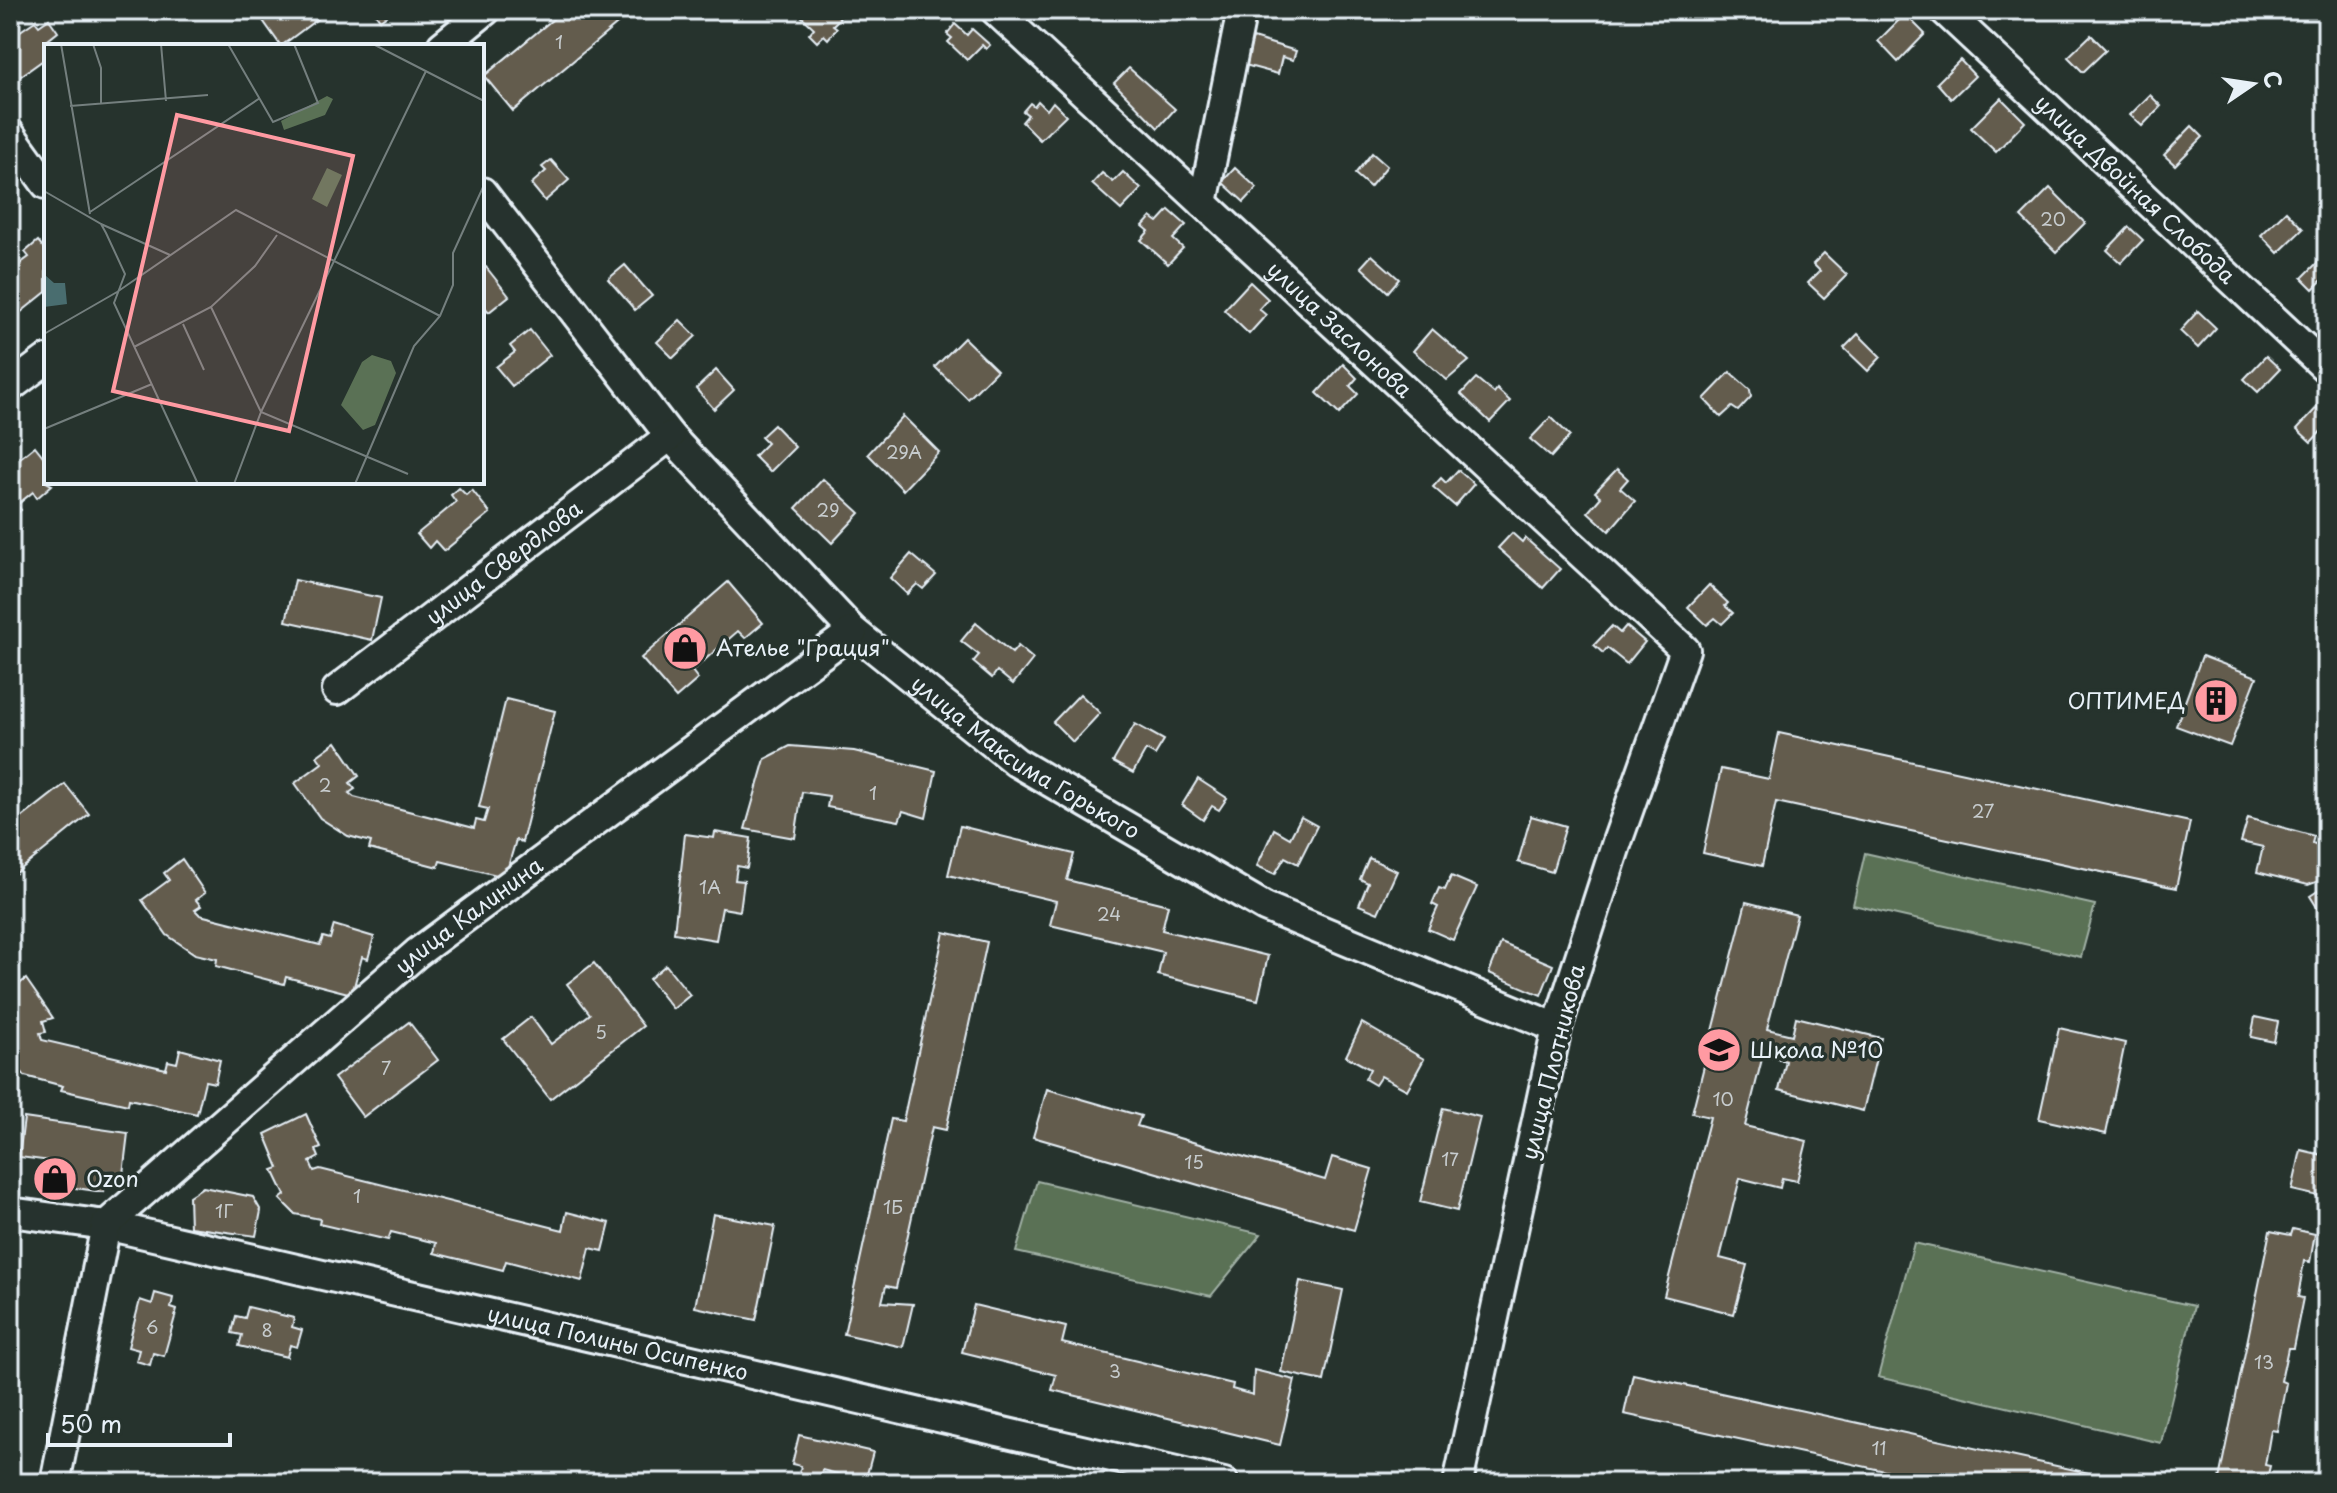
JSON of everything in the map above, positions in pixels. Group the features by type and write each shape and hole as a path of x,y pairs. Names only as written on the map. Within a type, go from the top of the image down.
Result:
{"street":[{"path":"444,44 486,10"},
{"name":"улица Заслонова","path":"995,10 1685,650"},
{"path":"1203,203 1242,10"},
{"name":"улица Двойная Слобода","path":"1944,10 2327,369"},
{"path":"10,134 44,181"},
{"name":"улица Максима Горького","path":"484,195 670,436 853,631 1016,762 1265,907 1557,1028"},
{"path":"10,387 44,362"},
{"name":"улица Свердлова","path":"337,690 670,436"},
{"name":"улица Калинина","path":"106,1225 417,953 853,631"},
{"name":"улица Плотникова","path":"1458,1483 1557,1028 1617,842 1685,650"},
{"name":"улица Полины Осипенко","path":"10,1212 106,1225 1224,1483"},
{"path":"55,1483 106,1225"}],"green space":[{"path":"1865,853 2095,905 2081,957 1853,905"},
{"path":"1037,1181 1261,1234 1211,1296 1016,1252"},
{"path":"1914,1243 2194,1306 2161,1443 1878,1377"}],"building":[{"path":"266,10 315,10 320,17 280,44 259,15"},
{"path":"373,10 394,10 380,20"},
{"path":"564,10 634,10 513,111 484,76"},
{"path":"805,10 831,10 840,18 833,25 837,28 828,39 824,35 817,42 809,34 814,28 800,15"},
{"path":"1905,14 1925,34 1898,62 1878,41"},
{"path":"49,19 58,32 48,40 51,44 44,44 44,59 18,78 10,66 10,38 35,21 39,26"},
{"path":"955,24 967,35 972,29 990,45 986,49 982,45 967,60 948,42 952,38 947,34"},
{"path":"2091,35 2106,50 2083,72 2068,57"},
{"path":"1253,38 1296,51 1293,60 1282,57 1278,74 1245,65"},
{"path":"1960,60 1975,76 1951,99 1937,83"},
{"path":"1129,68 1175,109 1158,128 1114,83"},
{"path":"2150,95 2161,106 2142,126 2130,115"},
{"path":"2001,98 2025,122 1996,152 1971,128"},
{"path":"1038,101 1047,110 1053,102 1066,115 1040,140 1022,122 1028,115 1023,111 1030,103 1034,106"},
{"path":"2192,126 2203,137 2175,165 2164,155"},
{"path":"1372,153 1387,166 1370,187 1355,174"},
{"path":"551,160 569,180 545,201 531,184 546,171 542,167"},
{"path":"1235,168 1257,188 1244,202 1222,182"},
{"path":"1123,172 1141,189 1121,210 1092,184 1102,173 1113,182"},
{"path":"2050,188 2085,223 2056,252 2021,217"},
{"path":"1169,210 1186,225 1173,239 1183,248 1168,264 1141,240 1149,231 1143,226 1151,217 1158,222"},
{"path":"2286,211 2303,229 2278,253 2261,235"},
{"path":"2129,227 2143,240 2121,263 2107,250"},
{"path":"38,241 44,246 44,294 10,321 10,271 29,257 25,252"},
{"path":"1824,253 1847,275 1824,298 1808,283 1820,271 1813,264"},
{"path":"1372,255 1399,279 1388,292 1361,267"},
{"path":"2320,260 2327,267 2327,275 2313,289 2302,278"},
{"path":"625,265 652,296 635,310 608,279"},
{"path":"486,267 509,296 489,312 484,306"},
{"path":"1250,282 1268,299 1259,309 1266,315 1249,334 1224,310"},
{"path":"2198,311 2216,328 2198,348 2180,331"},
{"path":"680,320 696,336 673,358 657,342"},
{"path":"1432,329 1469,361 1447,380 1413,351"},
{"path":"530,330 550,355 512,386 496,367 515,352 510,346"},
{"path":"1858,334 1881,357 1868,371 1844,348"},
{"path":"964,338 997,370 968,399 935,367"},
{"path":"2266,356 2280,369 2258,392 2244,379"},
{"path":"1343,364 1357,378 1350,386 1358,394 1339,414 1317,393"},
{"path":"716,370 734,390 714,409 696,389"},
{"path":"1730,372 1750,390 1751,397 1738,411 1732,407 1721,417 1704,399"},
{"path":"1476,378 1494,393 1497,389 1510,401 1490,422 1461,394"},
{"path":"2322,402 2327,408 2327,425 2311,442 2297,429"},
{"path":"903,416 939,452 903,490 868,454"},
{"path":"1551,417 1570,436 1551,457 1530,439"},
{"path":"774,425 795,447 770,472 754,456 767,443 761,437"},
{"path":"35,446 44,457 44,484 52,485 37,498 33,492 17,505 21,510 10,520 10,466"},
{"path":"1617,469 1628,479 1620,488 1635,501 1609,531 1588,512 1601,497 1595,492"},
{"path":"1458,470 1474,484 1455,506 1433,487 1441,478 1446,483"},
{"path":"823,479 860,513 832,543 796,508"},
{"path":"459,488 466,495 472,490 490,513 444,551 435,541 429,548 417,534 456,502 451,495"},
{"path":"1512,533 1522,542 1525,538 1560,569 1543,588 1498,548"},
{"path":"911,554 936,575 923,589 917,584 907,594 890,578"},
{"path":"295,580 381,598 372,640 286,621"},
{"name":"Ателье \"Грация\"","path":"728,582 763,623 745,638 738,631 692,671 698,679 676,698 641,658"},
{"path":"1709,585 1728,603 1725,606 1733,613 1722,624 1715,618 1707,625 1688,607"},
{"path":"976,623 1012,653 1018,646 1033,659 1013,684 997,671 992,678 973,662 979,655 961,641"},
{"path":"1612,626 1620,633 1626,626 1645,642 1627,664 1607,648 1603,653 1594,645"},
{"name":"ОПТИМЕД","path":"2202,656 2257,677 2230,746 2176,726"},
{"path":"1080,694 1100,713 1073,742 1053,722"},
{"path":"506,699 555,711 522,842 516,840 505,877 440,861 438,867 369,849 371,842 348,836 320,818 295,783 322,763 317,756 336,742 359,776 350,783 355,789 349,793 354,797 474,828 476,820 484,822 488,809 479,807"},
{"path":"1135,724 1164,740 1155,755 1146,750 1133,773 1113,762"},
{"path":"1779,733 2190,822 2176,888 1776,802 1762,866 1703,853 1721,769 1769,779"},
{"path":"790,746 854,751 936,771 926,818 903,811 899,821 827,807 829,796 802,792 795,838 745,829 765,759"},
{"path":"1198,779 1227,798 1219,810 1212,806 1203,820 1182,805"},
{"path":"65,784 89,814 10,878 10,827"},
{"path":"1531,816 1566,826 1552,872 1518,862"},
{"path":"1301,817 1317,826 1298,864 1285,857 1275,874 1257,866 1274,829 1290,838"},
{"path":"2248,818 2314,836 2312,843 2327,847 2327,878 2308,885 2257,872 2263,847 2241,842"},
{"path":"960,826 1074,854 1067,880 1168,905 1162,930 1268,956 1258,1000 1158,975 1163,952 1050,925 1056,901 948,875"},
{"path":"715,832 751,838 747,868 737,866 735,880 744,881 740,911 722,908 716,940 674,933 685,834 714,838"},
{"path":"1369,858 1397,871 1378,913 1359,905 1368,883 1360,879"},
{"path":"182,859 205,893 196,900 201,906 195,910 200,915 320,945 323,937 330,939 334,925 374,937 368,959 362,957 352,994 286,977 284,984 216,966 217,959 195,954 167,935 142,900 169,880 164,873"},
{"path":"1451,876 1477,887 1453,940 1428,929 1438,907 1432,904 1439,888 1445,890"},
{"path":"2327,885 2327,923 2310,896"},
{"name":"Школа №10","path":"1746,902 1797,915 1767,1029 1792,1035 1796,1017 1881,1038 1863,1111 1779,1090 1786,1061 1763,1055 1745,1126 1807,1141 1797,1181 1782,1178 1780,1188 1740,1178 1720,1258 1747,1265 1734,1314 1664,1296 1710,1117 1692,1113"},
{"path":"944,932 987,942 946,1130 932,1127 896,1288 886,1286 882,1302 913,1304 903,1347 844,1334 891,1119 903,1121"},
{"path":"1501,943 1553,965 1541,995 1489,973"},
{"path":"594,963 643,1026 550,1099 503,1039 531,1017 551,1044 590,1014 567,984"},
{"path":"666,965 690,995 673,1009 649,979"},
{"path":"26,979 53,1018 43,1021 46,1032 40,1033 42,1040 166,1069 168,1061 177,1063 180,1049 220,1060 215,1083 205,1081 197,1114 129,1099 128,1105 61,1090 63,1086 25,1076 13,1061 10,1063 13,1005 10,991"},
{"path":"2255,1017 2278,1022 2274,1042 2251,1037"},
{"path":"409,1022 438,1060 363,1117 334,1078"},
{"path":"1362,1023 1424,1059 1407,1090 1381,1076 1375,1085 1365,1079 1370,1069 1346,1056"},
{"path":"2059,1028 2125,1043 2106,1134 2039,1119"},
{"path":"1047,1089 1141,1116 1137,1126 1325,1180 1332,1157 1372,1169 1354,1230 1033,1137"},
{"path":"1443,1108 1480,1117 1457,1211 1420,1202"},
{"path":"306,1114 321,1148 316,1150 319,1157 310,1162 314,1171 320,1169 563,1230 567,1212 610,1223 603,1251 590,1248 582,1281 506,1261 503,1270 434,1253 436,1243 391,1232 388,1240 319,1224 320,1219 295,1214 280,1199 285,1195 273,1170 279,1168 265,1134"},
{"path":"24,1118 128,1133 123,1174 107,1171 104,1192 47,1184 51,1161 19,1157"},
{"path":"2301,1150 2327,1156 2327,1198 2292,1190"},
{"path":"203,1187 253,1197 261,1211 256,1236 190,1227 189,1196"},
{"path":"713,1214 775,1226 756,1320 695,1307"},
{"path":"2293,1229 2315,1234 2310,1262 2304,1261 2298,1297 2303,1298 2293,1348 2288,1348 2281,1381 2286,1383 2277,1431 2271,1430 2265,1465 2270,1466 2266,1483 2219,1479 2270,1231 2291,1235"},
{"path":"1300,1281 1343,1290 1324,1381 1281,1372"},
{"path":"155,1293 173,1298 171,1308 177,1310 164,1356 153,1353 150,1365 136,1361 139,1350 128,1347 140,1300 152,1304"},
{"path":"974,1305 1066,1327 1062,1343 1233,1384 1232,1389 1253,1395 1254,1370 1295,1380 1280,1445 1052,1390 1056,1375 962,1352"},
{"path":"248,1307 294,1318 292,1327 302,1330 297,1347 290,1345 287,1357 239,1346 242,1335 232,1333 236,1316 245,1318"},
{"path":"1633,1374 2135,1483 1940,1483 1624,1414"},
{"path":"799,1435 873,1452 866,1478 860,1477 858,1483 845,1483 839,1481 841,1475 822,1470 820,1478 799,1473 801,1466 792,1464"}],"place":[{"name":"Ателье \"Грация\"","path":"685,648"},
{"name":"ОПТИМЕД","path":"2216,701"},
{"name":"Школа №10","path":"1719,1050"},
{"name":"Ozon","path":"55,1179"}]}
